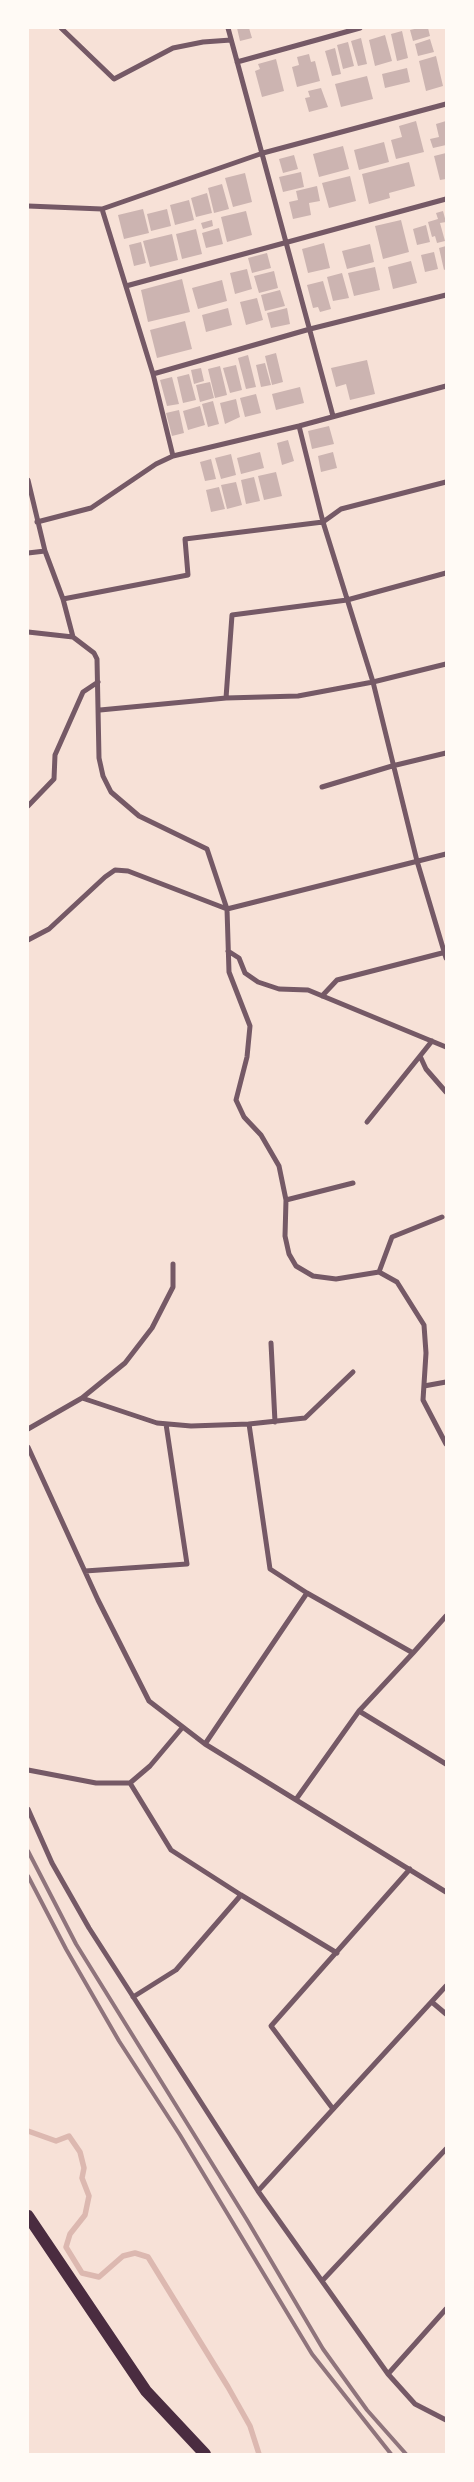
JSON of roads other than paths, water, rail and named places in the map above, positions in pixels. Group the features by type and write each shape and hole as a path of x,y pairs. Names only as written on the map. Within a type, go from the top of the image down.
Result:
{"main road":[{"path":"28,2216 146,2391 205,2454"}],"street":[{"path":"62,28 114,79 173,48 202,42 231,40"},
{"path":"228,28 333,416"},
{"path":"237,62 360,28"},
{"path":"28,206 102,209 263,153 446,104"},
{"path":"126,286 446,199"},
{"path":"102,209 153,374 173,456"},
{"path":"153,374 310,329 446,295"},
{"path":"37,522 91,508 156,464 173,456 299,426 446,386"},
{"path":"299,426 323,522 373,682 392,766 417,861 446,954 336,980 322,996"},
{"path":"28,480 45,551 63,599 73,637"},
{"path":"63,599 188,575 185,539 323,522 341,509 446,482"},
{"path":"28,552 45,551"},
{"path":"226,698 232,616 347,600 446,574"},
{"path":"28,632 73,637 94,653 100,710 99,758 103,776 111,792 139,816 207,849 227,909 229,972 246,1009 250,1026 247,1057 236,1100 244,1117 261,1135 279,1166 286,1200 285,1236 289,1254 296,1266 313,1276 336,1279 379,1272 398,1282 424,1325 426,1353 423,1400 446,1444"},
{"path":"100,710 226,698 298,696 373,682 446,664"},
{"path":"28,806 54,779 55,755 83,692 98,682"},
{"path":"322,787 392,766 446,753"},
{"path":"28,940 49,930 104,877 116,870 128,871 227,909 446,854"},
{"path":"228,951 239,958 245,973 258,982 279,989 308,990 446,1046"},
{"path":"368,1122 432,1041"},
{"path":"420,1056 426,1069 446,1092"},
{"path":"286,1200 352,1182"},
{"path":"379,1272 392,1237 442,1217"},
{"path":"28,1429 82,1398 124,1363 152,1328 172,1288 173,1264"},
{"path":"271,1343 275,1422"},
{"path":"82,1398 166,1424 191,1426 275,1422 306,1418 353,1372"},
{"path":"424,1386 446,1382"},
{"path":"85,1571 187,1564 166,1424"},
{"path":"249,1424 270,1569 307,1593 413,1653"},
{"path":"28,1447 85,1571 149,1701 205,1744 297,1798 446,1892"},
{"path":"205,1744 307,1593"},
{"path":"297,1798 359,1711 446,1616"},
{"path":"359,1711 446,1764"},
{"path":"28,1770 96,1783 130,1783 150,1766 182,1728"},
{"path":"130,1783 171,1850 337,1953"},
{"path":"28,1808 52,1863 84,1920 258,2191 388,2374 415,2404 446,2420"},
{"path":"333,2109 271,2026 410,1869"},
{"path":"133,1997 176,1970 241,1895"},
{"path":"258,2191 446,1986"},
{"path":"433,2002 446,2014"},
{"path":"322,2282 446,2149"},
{"path":"388,2374 446,2309"}],"waterway":[{"path":"28,2131 56,2141 69,2136 80,2152 84,2168 82,2178 89,2196 85,2215 70,2234 66,2247 82,2273 99,2277 123,2256 135,2253 148,2257 250,2426 259,2454"}],"railway":[{"path":"28,1851 76,1944 247,2220 323,2349 367,2410 406,2454"},
{"path":"28,1876 66,1949 119,2041 180,2135 312,2354 391,2454"}]}
